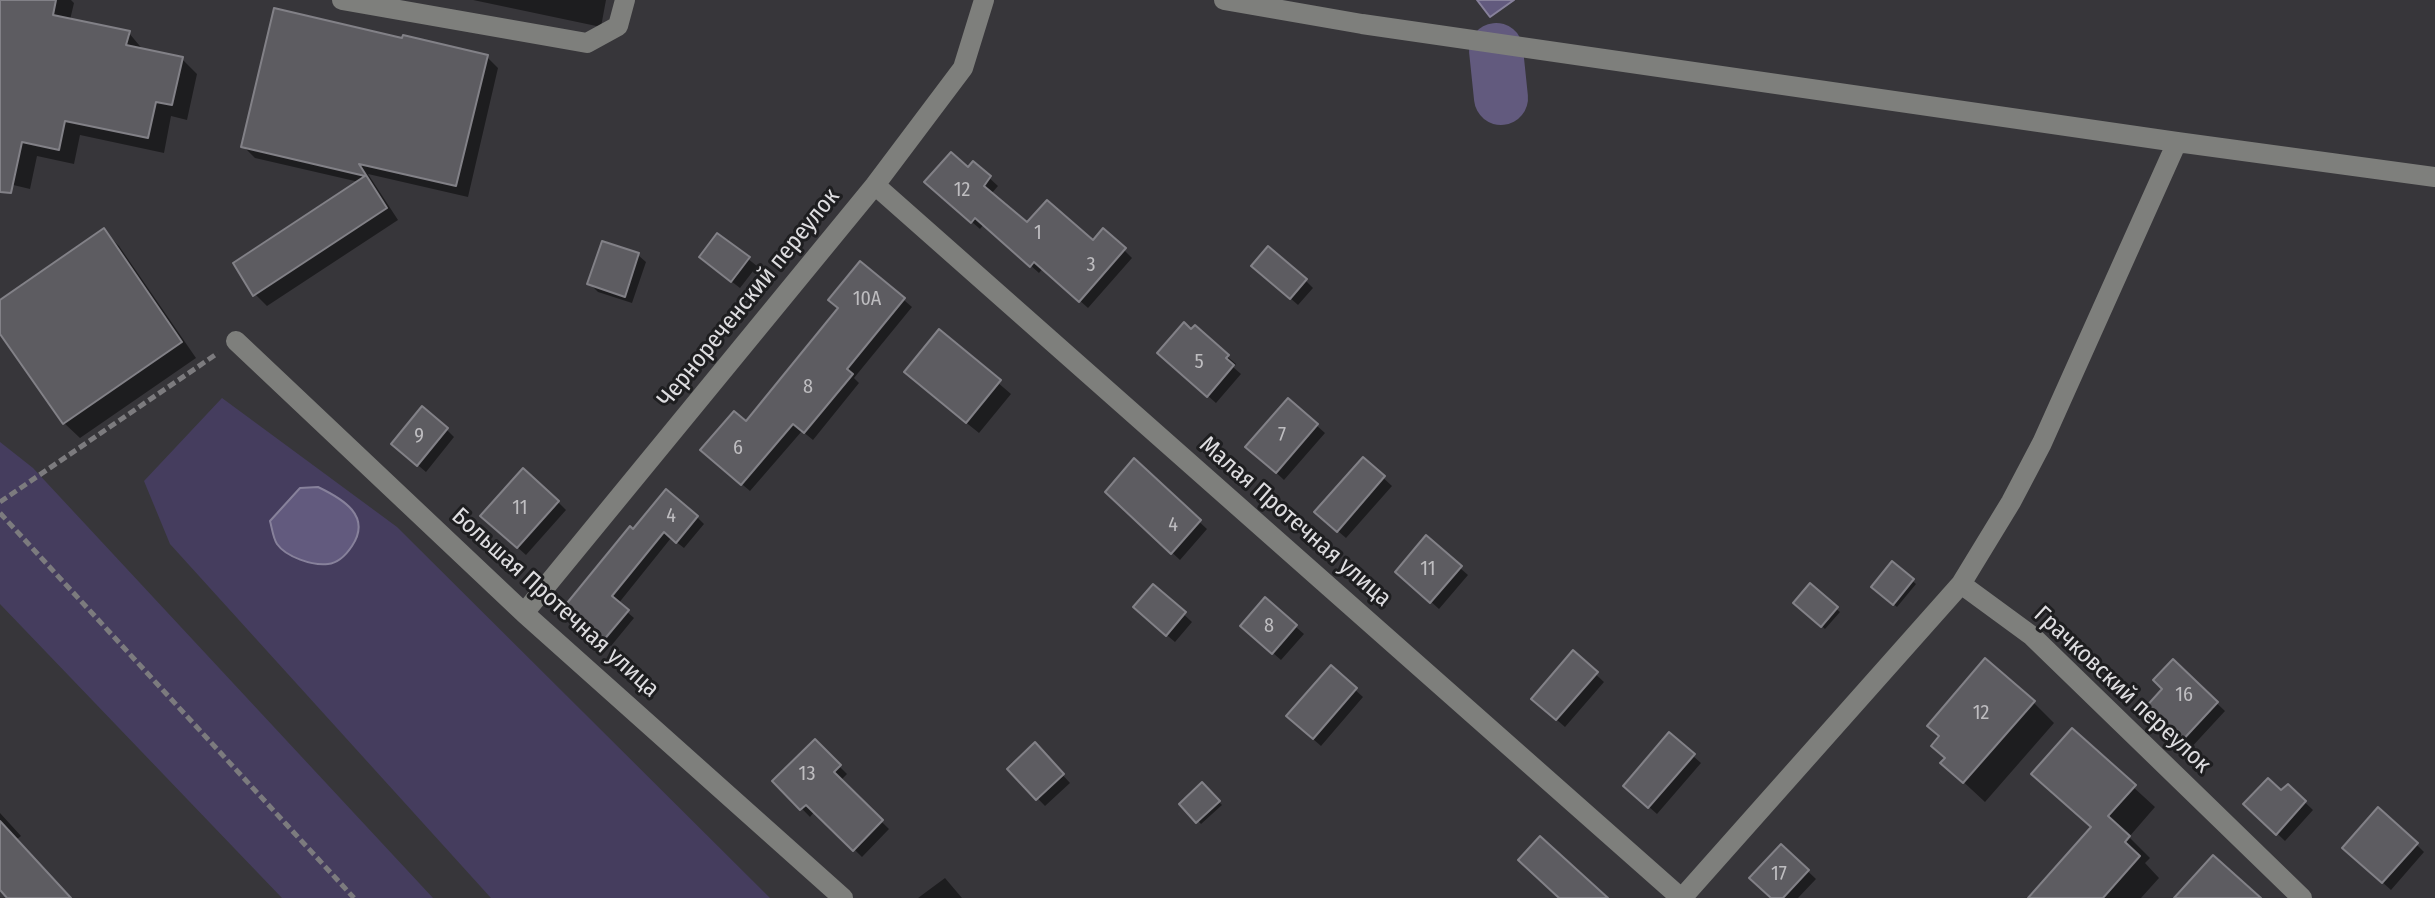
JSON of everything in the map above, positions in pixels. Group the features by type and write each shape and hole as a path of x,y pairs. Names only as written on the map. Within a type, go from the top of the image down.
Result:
{"street":[{"path":"342,0 587,43 618,26 625,0"},
{"name":"Чернореченский переулок","path":"524,613 875,185 963,68 984,0"},
{"path":"1224,0 1362,24 2435,177"},
{"path":"1682,898 1961,584 2011,502 2042,443 2177,142"},
{"name":"Малая Протечная улица","path":"875,185 1682,898"},
{"name":"Большая Протечная улица","path":"236,341 524,613 843,898"},
{"name":"Грачковский переулок","path":"1961,584 2032,636 2302,898"}],"path":[{"path":"0,502 236,341"},
{"path":"0,513 354,898"}],"shaded area":[{"path":"1477,0 1514,0 1490,17"},
{"path":"222,398 397,527 770,898 491,898 170,544 144,481","holes":["301,488 328,564 290,554 274,533 270,521"]},
{"path":"0,442 33,468 433,898 282,898 0,604"},
{"path":"318,487 345,503 357,517 359,526 352,546 339,560 328,564 308,562 281,549 270,521 300,488"}],"building":[{"path":"0,0 56,0 53,15 130,31 126,45 183,57 172,105 156,102 148,138 65,121 59,150 22,142 11,193 0,192"},
{"path":"274,8 488,55 456,186 359,164 387,208 253,296 233,263 365,176 241,147"},
{"path":"951,152 968,167 973,161 991,176 984,186 1027,222 1047,200 1093,240 1103,228 1126,248 1079,302 1034,262 1030,267 975,218 971,223 924,182"},
{"path":"104,228 182,342 63,424 0,334 0,300"},
{"path":"717,233 750,257 731,282 699,257"},
{"path":"602,241 639,253 625,297 587,284"},
{"path":"1268,246 1307,279 1290,299 1251,266"},
{"path":"860,261 905,298 847,369 853,374 804,433 793,424 741,485 700,450 734,411 746,421 838,308 828,300"},
{"path":"1184,322 1191,329 1195,325 1229,355 1226,358 1234,365 1207,397 1157,353"},
{"path":"939,329 1001,380 966,423 904,372"},
{"path":"1288,398 1318,424 1276,473 1245,447"},
{"path":"422,406 448,428 417,466 391,444"},
{"path":"1363,457 1385,476 1337,532 1314,512"},
{"path":"1134,458 1201,520 1171,554 1105,492"},
{"path":"523,468 559,501 517,548 480,516"},
{"path":"666,489 698,516 676,543 664,532 612,596 629,610 603,641 563,608 630,526 633,529"},
{"path":"1426,535 1462,566 1430,603 1395,572"},
{"path":"1892,561 1914,579 1893,605 1871,587"},
{"path":"1810,583 1838,607 1821,627 1793,603"},
{"path":"1153,584 1186,612 1166,636 1133,607"},
{"path":"1265,597 1297,625 1272,654 1240,626"},
{"path":"1573,650 1598,672 1556,720 1531,699"},
{"path":"1985,658 2035,701 1963,783 1940,763 1945,758 1931,746 1939,736 1927,726"},
{"path":"2173,659 2218,702 2179,744 2143,710 2162,689 2153,680"},
{"path":"1331,665 1357,688 1313,739 1286,716"},
{"path":"2072,728 2136,785 2108,816 2130,836 2125,842 2140,856 2103,898 2028,898 2091,827 2031,774"},
{"path":"1669,732 1695,754 1648,808 1623,786"},
{"path":"815,739 841,765 834,772 883,820 853,851 806,805 800,810 772,781"},
{"path":"1035,742 1064,774 1036,800 1007,769"},
{"path":"2268,778 2281,790 2288,784 2306,801 2276,835 2243,804"},
{"path":"1202,782 1220,801 1196,823 1179,804"},
{"path":"2378,807 2418,843 2382,883 2342,848"},
{"path":"0,821 71,898 7,898 0,890"},
{"path":"1540,836 1608,898 1559,898 1518,860"},
{"path":"1781,844 1809,870 1783,898 1771,898 1749,878"},
{"path":"2213,855 2261,898 2174,898"}],"waterway":[{"path":"1496,50 1501,98"}]}
